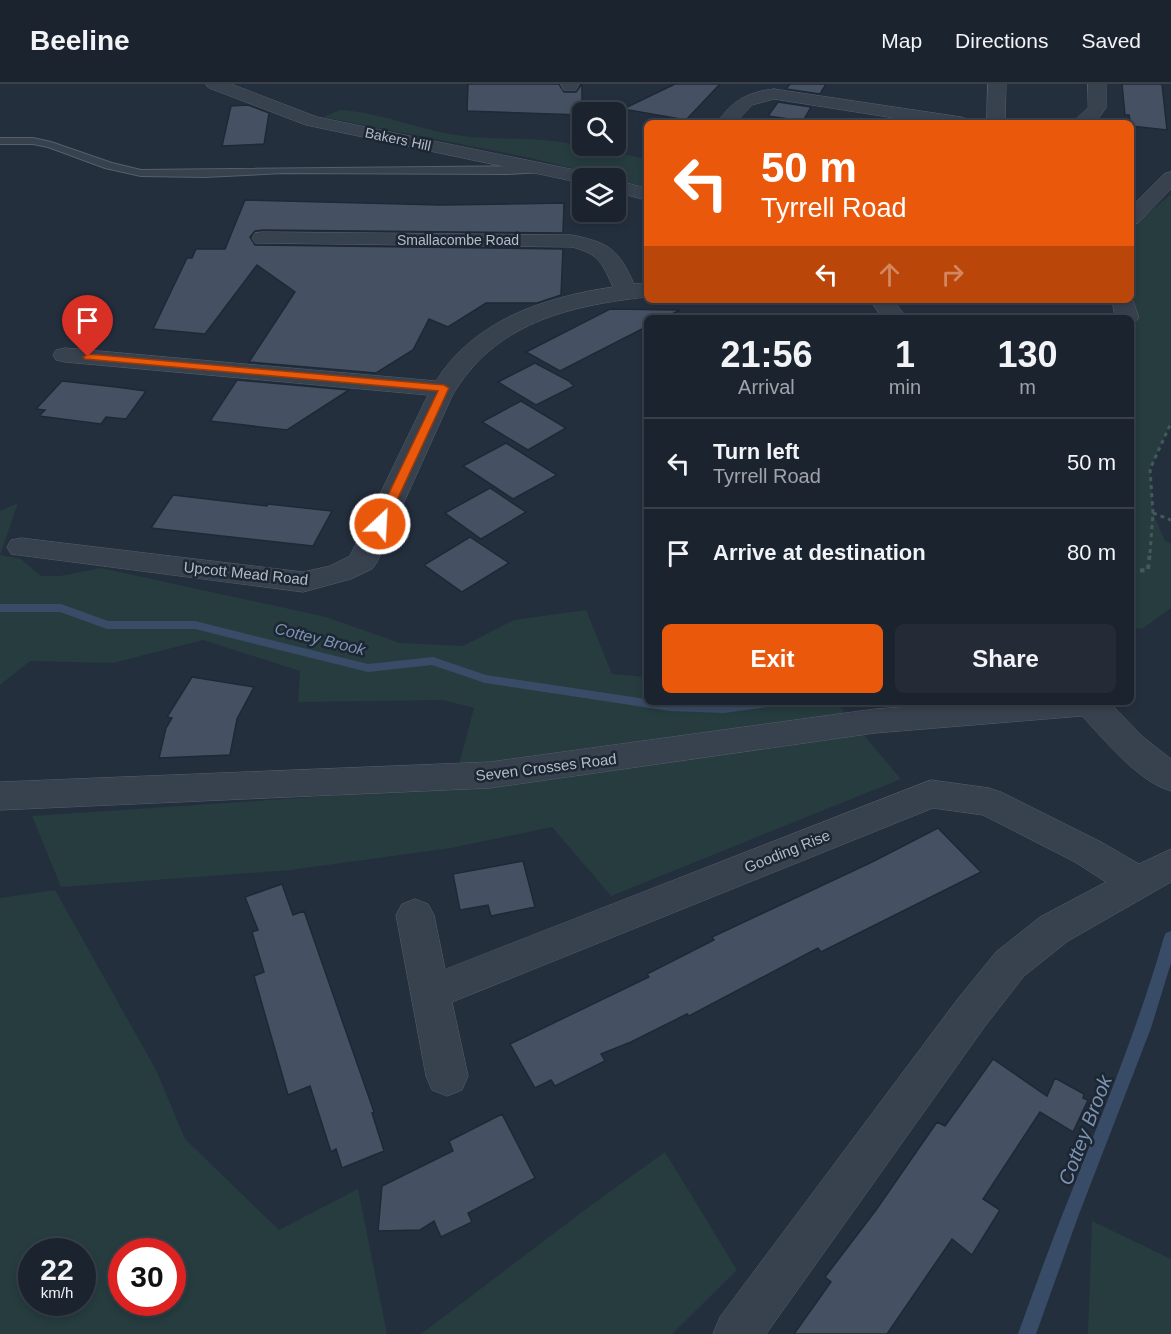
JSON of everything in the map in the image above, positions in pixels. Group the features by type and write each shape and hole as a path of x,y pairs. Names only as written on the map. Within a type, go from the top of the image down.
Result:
{"street":[{"name":"Bakers Hill","path":"215,84 312,121 572,175"},
{"path":"996,120 997,84"},
{"path":"1087,120 1094,116 1098,110 1097,84"},
{"path":"728,120 741,104 760,95 774,94 942,120"},
{"path":"1145,212 1171,178"},
{"path":"626,189 644,193"},
{"name":"Smallacombe Road","path":"263,238 572,241 598,248 608,254 636,291"},
{"name":"Upcott Mead Road","path":"21,547 55,560 303,582 328,578 348,571 362,562 444,388 464,359 503,329 529,316 593,297 636,291"},
{"path":"883,303 893,315"},
{"path":"65,355 444,388"},
{"name":"Seven Crosses Road","path":"0,796 490,775 875,721 1063,705"},
{"path":"1092,705 1131,746 1171,778"},
{"name":"Gooding Rise","path":"430,993 931,794 989,802 1088,852 1155,874"},
{"path":"737,1334 971,1013 1010,964 1054,930 1155,874"},
{"path":"415,915 447,1076"}],"lane":[{"path":"0,141 26,140 51,145 109,166 141,173 542,169"}],"path":[{"path":"1134,571 1148,570 1153,513 1150,469 1171,423"},
{"path":"1153,513 1171,520"}],"green space":[{"path":"340,110 355,111 456,135 572,144 572,156 626,154 644,159 644,186 626,182 626,168 572,168 531,158 323,117"},
{"path":"1171,194 1171,423 1150,469 1153,513 1165,541 1171,544 1171,608 1142,629 1134,628 1134,315 1131,315 1131,303 1134,303 1134,229 1136,224"},
{"path":"18,503 0,555 0,511"},
{"path":"0,555 21,559 41,576 60,576 101,568 326,617 400,643 463,646 514,620 586,610 612,674 644,677 644,705 839,705 901,779 611,896 552,827 451,848 290,870 61,887 32,816 463,787 459,765 474,708 443,700 298,702 300,671 203,640 113,663 30,661 0,685"},
{"path":"55,890 156,1070 185,1139 279,1230 358,1189 387,1334 0,1334 0,898"},
{"path":"665,1152 737,1270 672,1334 421,1334 590,1206"},
{"path":"1092,1221 1171,1259 1171,1334 1088,1334"}],"building":[{"path":"468,84 559,84 564,92 576,92 582,84 582,102 572,102 572,115 467,111"},
{"path":"675,84 720,84 686,120 626,110"},
{"path":"790,84 826,84 820,94 786,89"},
{"path":"1122,84 1162,84 1167,130 1134,126 1134,120 1130,120 1129,115 1125,115"},
{"path":"778,102 811,107 804,120 768,116"},
{"path":"248,105 269,113 264,144 222,146 231,106"},
{"path":"245,200 441,205 564,203 563,233 263,230 255,231 250,237 255,245 563,249 561,295 537,303 486,303 448,327 429,319 413,350 376,373 249,362 295,292 257,265 205,334 153,329 187,258 192,258 196,249 225,249"},
{"path":"610,309 680,310 670,315 644,315 644,328 560,371 526,352"},
{"path":"535,363 574,386 536,405 498,382"},
{"path":"237,380 349,390 287,430 210,421"},
{"path":"62,381 146,391 126,419 106,417 101,424 39,416 45,410 36,409"},
{"path":"521,401 566,428 528,450 482,422"},
{"path":"506,443 557,475 513,499 463,466"},
{"path":"490,488 526,512 481,539 445,513"},
{"path":"173,495 332,511 313,546 151,528"},
{"path":"470,537 509,563 462,592 424,565"},
{"path":"192,677 254,687 237,719 230,755 159,758 166,728 172,718 167,717"},
{"path":"938,828 981,872 821,952 818,948 689,1016 687,1014 601,1054 605,1061 555,1086 551,1080 535,1088 510,1044 649,977 647,974 714,940 712,937 872,862"},
{"path":"523,861 535,907 491,916 488,905 460,910 453,874"},
{"path":"282,884 293,915 304,911 374,1112 372,1113 384,1151 342,1168 336,1149 331,1152 310,1086 288,1095 254,976 264,972 252,932 258,930 245,897"},
{"path":"993,1059 1047,1096 1055,1078 1084,1094 1083,1098 1088,1100 1073,1132 1040,1112 983,1199 1000,1210 972,1255 952,1239 887,1334 794,1334 831,1282 825,1277 876,1210 937,1122 945,1126"},
{"path":"502,1114 535,1178 468,1213 472,1222 441,1237 434,1221 420,1230 378,1231 382,1186 453,1151 449,1141"}],"waterway":[{"name":"Cottey Brook","path":"0,608 61,608 107,625 195,625 368,668 433,661 485,679 644,703"},
{"name":"Cottey Brook","path":"657,705 724,709 753,705"},
{"name":"Cottey Brook","path":"1027,1334 1133,1057 1171,937"}],"route":[{"path":"88,357 444,388 380,524"}]}
